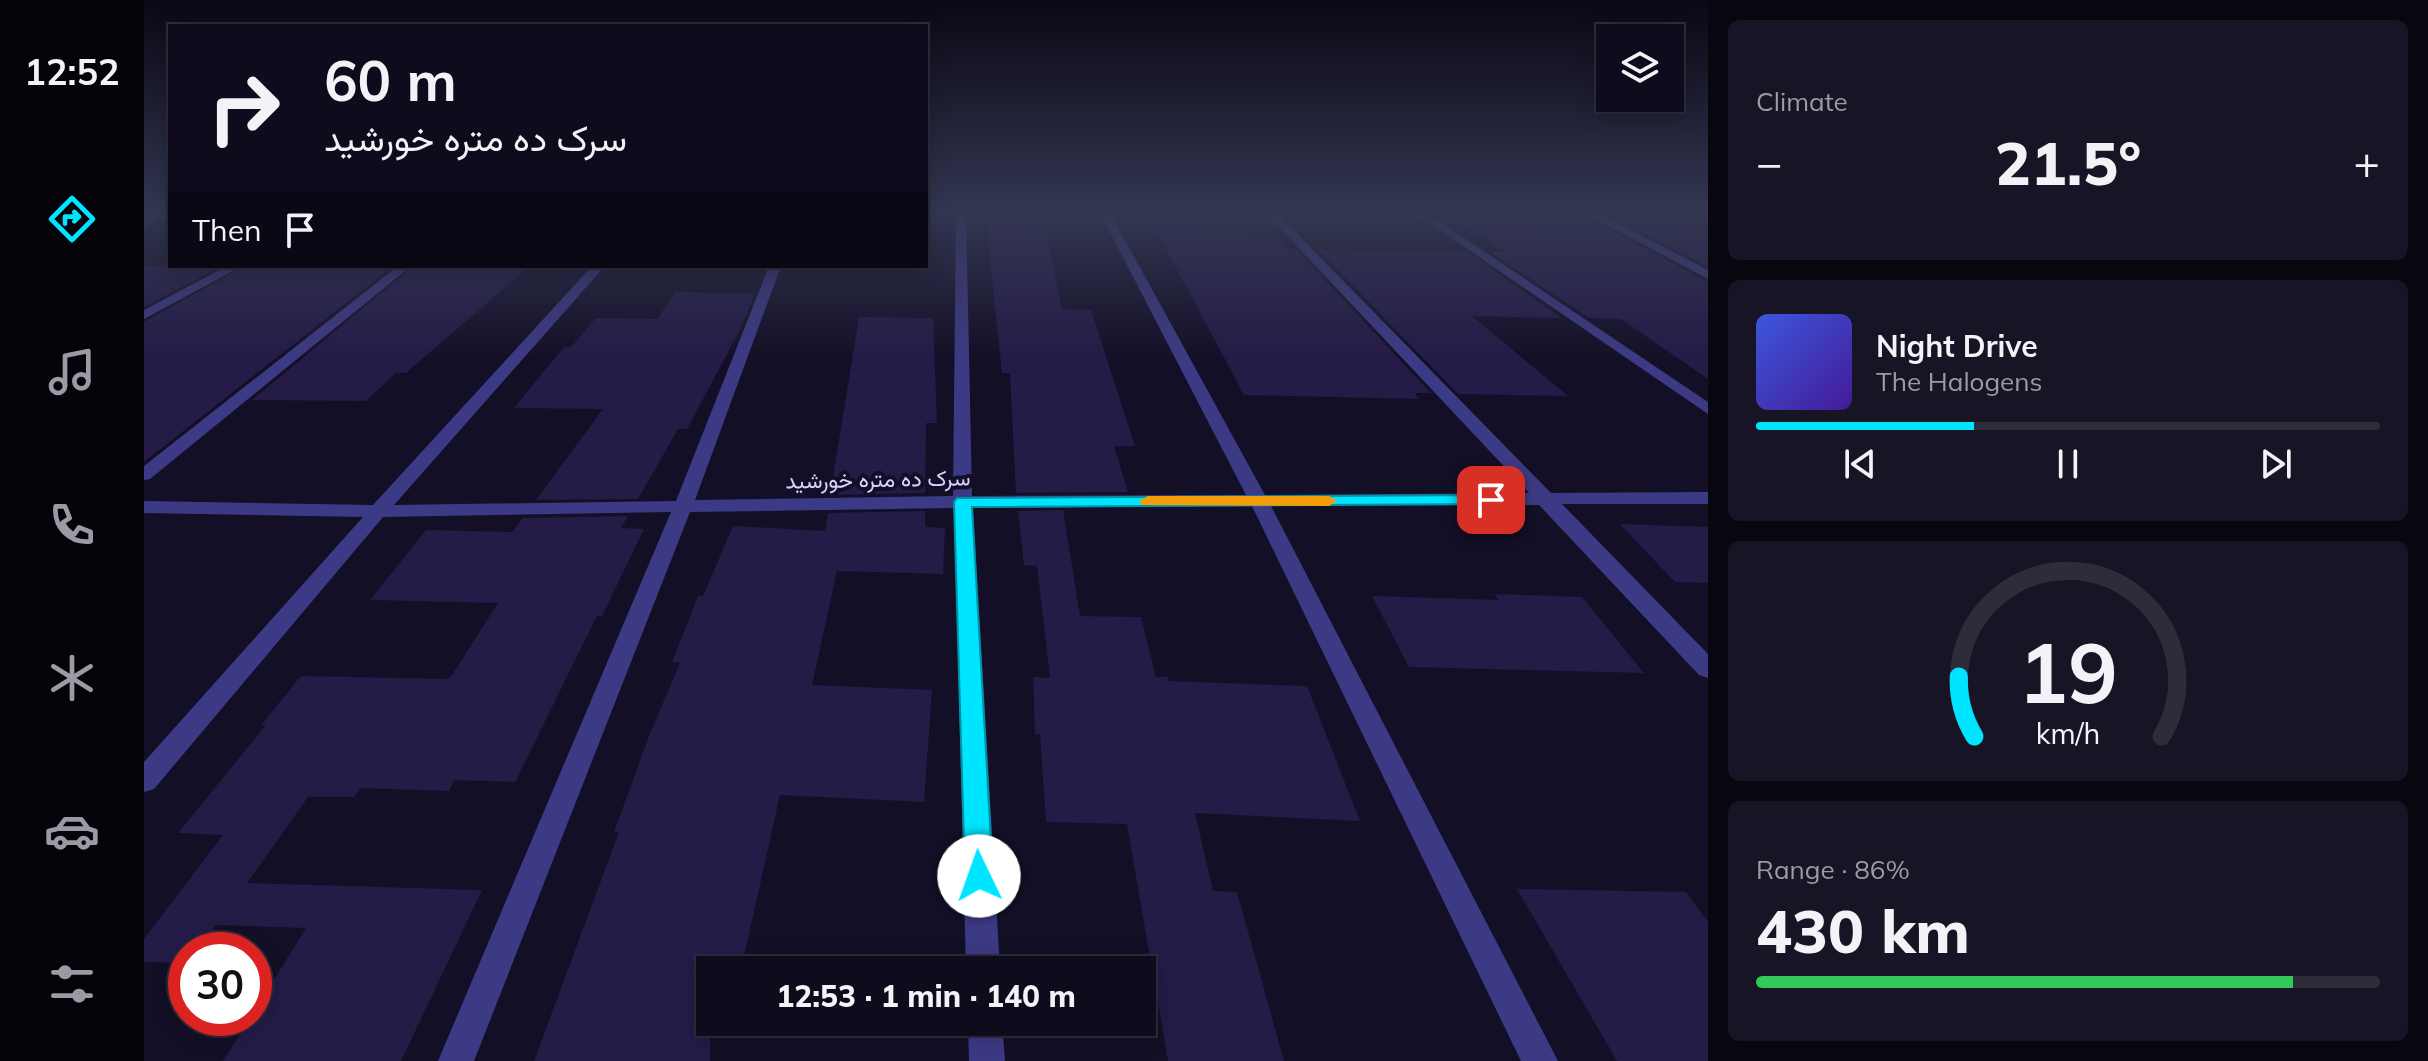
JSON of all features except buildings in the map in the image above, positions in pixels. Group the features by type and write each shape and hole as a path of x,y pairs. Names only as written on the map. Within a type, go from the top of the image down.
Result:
{"street":[{"path":"961,261 963,502 982,956"},
{"path":"1130,261 1259,501 1540,1061"},
{"path":"1317,261 1708,669"},
{"path":"1490,261 1708,409"},
{"path":"1680,261 1708,275"},
{"path":"144,315 232,268"},
{"path":"144,475 403,268"},
{"path":"144,781 378,511 597,268"},
{"path":"456,1061 683,506 774,268"},
{"name":"سرک ده متره خورشید","path":"144,507 378,511 963,502 1708,498"},
{"path":"986,1036 987,1061"}],"slow traffic":[{"path":"1148,501 1329,501"}],"route":[{"path":"979,876 963,502 1491,500"}]}
